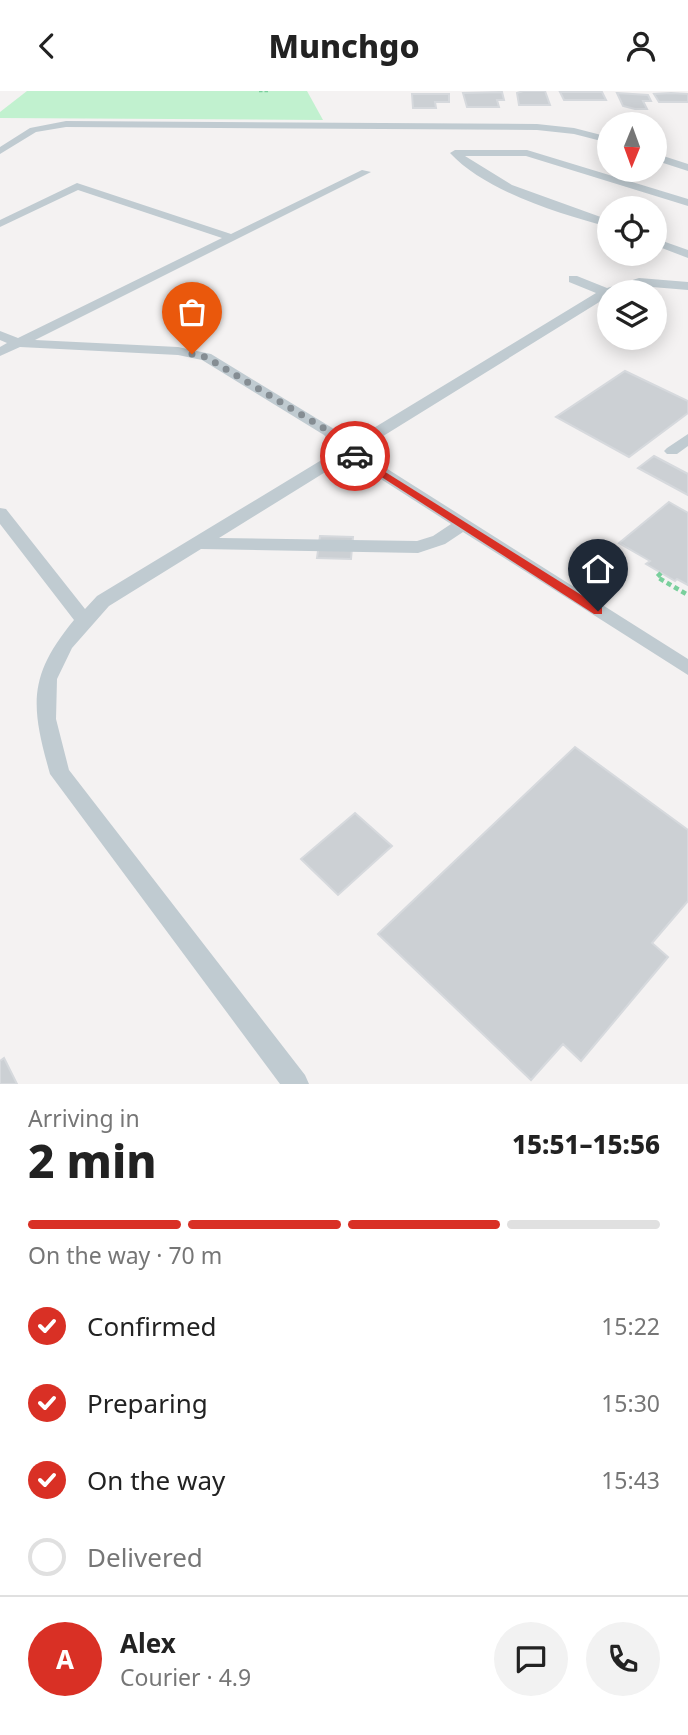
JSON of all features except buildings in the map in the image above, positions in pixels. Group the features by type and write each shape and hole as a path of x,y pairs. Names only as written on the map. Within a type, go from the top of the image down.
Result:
{"lane":[{"path":"0,151 24,134 43,127 66,124 537,127 597,138"},
{"path":"597,219 497,181 478,171 455,153 527,153 665,196"},
{"path":"667,160 688,167"},
{"path":"0,352 366,172"},
{"path":"0,224 77,186 232,238"},
{"path":"667,196 688,203"},
{"path":"667,246 688,254"},
{"path":"679,285 688,270"},
{"path":"573,279 597,288"},
{"path":"296,1084 60,774 45,723 44,695 51,668 64,643 103,601 597,298"},
{"path":"0,335 18,343 178,351 206,357 330,432 348,451 688,668"},
{"path":"672,451 688,439"},
{"path":"0,513 84,620"},
{"path":"197,543 418,547 439,540 463,524"}],"path":[{"path":"259,91 269,91"},
{"path":"661,573 657,577 688,595"}],"green space":[{"path":"27,91 307,91 323,120 0,118 0,112"}],"way so far":[{"path":"192,354 206,357 330,432 355,456"}],"route":[{"path":"355,456 598,611"}]}
